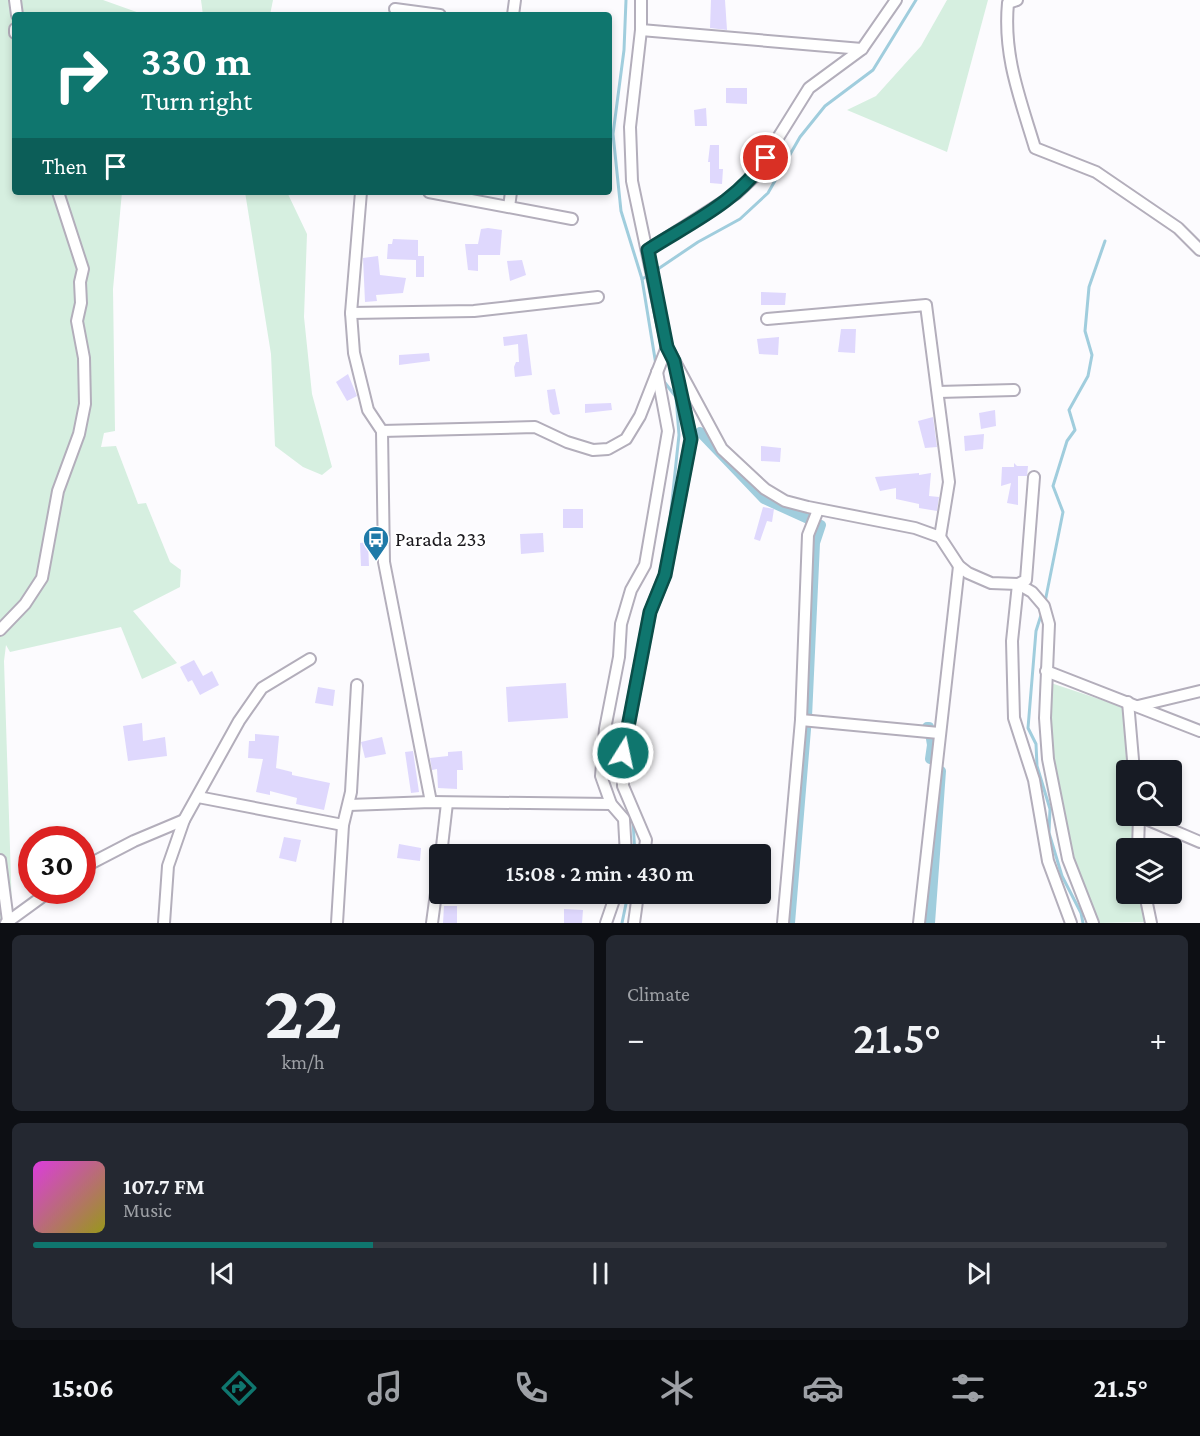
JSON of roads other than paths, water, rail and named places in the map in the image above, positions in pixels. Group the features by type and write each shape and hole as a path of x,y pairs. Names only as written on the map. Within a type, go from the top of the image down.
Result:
{"street":[{"path":"641,0 641,30 630,127 631,159 636,208 648,250 667,347 722,449 765,489 785,501 818,510 915,528 939,537 959,566 991,583 1018,584 1032,592 1044,606 1049,624 1045,717 1048,759 1068,859 1093,923"},
{"path":"648,250 737,193 753,178 809,88 862,49 896,0"},
{"path":"1017,0 1008,3 1005,33 1011,69 1035,148 1096,172 1178,228 1200,250"},
{"path":"395,8 421,12"},
{"path":"641,30 862,49"},
{"path":"0,630 26,604 42,578 58,491 79,434 85,404 84,358 76,321 81,303 80,282 83,268 59,195"},
{"path":"361,195 351,313 354,353 368,410 382,431 384,562 431,802"},
{"path":"445,195 573,219"},
{"path":"509,207 511,195"},
{"path":"351,313 474,311 598,297"},
{"path":"767,319 926,305 950,482 939,537"},
{"path":"382,431 535,427 567,442 593,450 608,449 626,439 639,416 667,347"},
{"path":"645,844 646,840 623,786 623,753 650,612 665,575 691,439 674,361"},
{"path":"625,844 624,819 611,804 601,776 605,729 619,657 621,624 631,590 645,565 668,431 657,372"},
{"path":"938,392 1014,390"},
{"path":"1018,584 1026,580 1034,477"},
{"path":"783,923 801,720 808,535 818,510"},
{"path":"919,923 959,566"},
{"path":"1018,584 1012,641 1014,718 1034,780 1048,861 1071,923"},
{"path":"164,923 168,866 184,820 239,721 262,688 310,659"},
{"path":"1046,671 1200,732"},
{"path":"337,923 343,825 349,805 357,685"},
{"path":"1133,704 1200,691"},
{"path":"1133,704 1134,760"},
{"path":"801,720 939,733"},
{"path":"198,797 343,825"},
{"path":"349,805 431,802 611,804"},
{"path":"442,844 447,802"},
{"path":"96,861 134,841 184,820"},
{"path":"1162,826 1200,842"},
{"path":"0,860 7,922 32,904"},
{"path":"432,923 435,904"},
{"path":"606,923 613,904"},
{"path":"634,923 637,904"},
{"path":"1147,904 1151,923"}],"waterway":[{"path":"626,0 624,50 613,134 621,211 642,279"},
{"path":"655,271 698,242 740,219 768,193 800,137 825,106 873,70 916,0"},
{"path":"1045,602 1063,512 1053,486 1067,441 1075,430 1069,410 1088,376 1092,355 1085,331 1089,287 1105,241"},
{"path":"649,275 642,279 656,365"},
{"path":"662,379 676,397 679,435 670,520"},
{"path":"700,432 764,499 808,519"},
{"path":"790,923 807,717 815,543 821,525 818,524"},
{"path":"1042,612 1036,631 1028,728 1036,744 1037,766 1050,809 1049,833 1062,876 1081,913 1083,923"},
{"path":"630,687 644,618"},
{"path":"927,727 929,727 932,745 930,759"},
{"path":"619,744 615,763 619,790"},
{"path":"930,923 941,771"},
{"path":"633,821 634,844"},
{"path":"622,923 626,904"}],"place":[{"name":"Parada 233","path":"376,562"}]}
